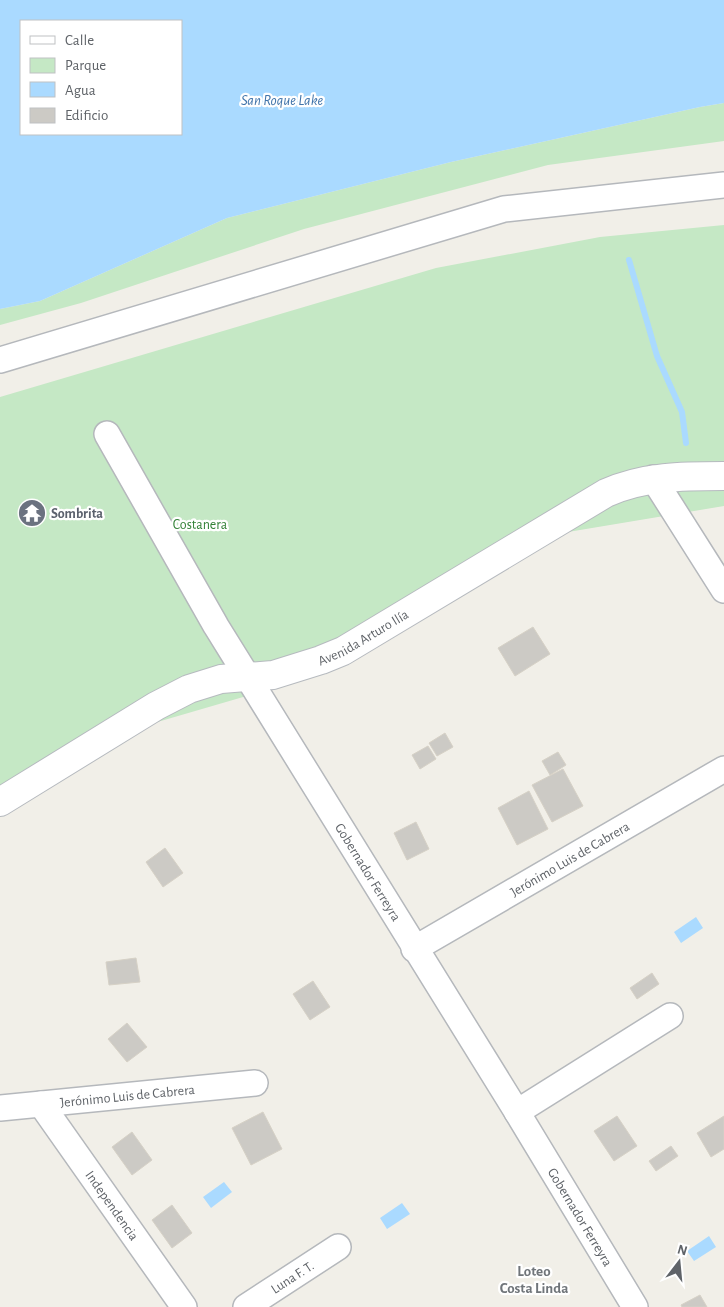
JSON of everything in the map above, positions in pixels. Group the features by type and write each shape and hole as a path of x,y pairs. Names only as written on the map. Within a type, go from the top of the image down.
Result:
{"main road":[{"name":"Avenida Arturo Ilía","path":"0,802 156,706 189,689 221,679 250,678 297,668 343,651 591,501 620,486 653,478 724,476"}],"street":[{"path":"0,360 504,209 724,185"},
{"name":"Gobernador Ferreyra","path":"107,434 216,626 250,678 414,949 517,1112 635,1307"},
{"path":"653,478 724,590"},
{"name":"Jerónimo Luis de Cabrera","path":"414,949 724,769"},
{"path":"517,1112 670,1016"},
{"name":"Jerónimo Luis de Cabrera","path":"0,1108 255,1083"},
{"name":"Independencia","path":"41,1104 184,1307"},
{"name":"Luna F. T.","path":"246,1307 338,1247"}],"green space":[{"path":"724,103 724,141 548,165 304,229 81,303 0,325 0,309 40,301 227,218 451,162"},
{"name":"Costanera","path":"724,225 724,506 568,532 403,624 277,687 154,723 0,815 0,397 436,268 600,237"}],"water":[{"name":"San Roque Lake","path":"0,0 724,0 724,103 451,162 227,218 40,301 0,309"},
{"path":"696,917 703,928 681,943 674,932"},
{"path":"224,1182 232,1192 211,1208 203,1197"},
{"path":"402,1203 410,1214 387,1229 380,1218"},
{"path":"709,1236 716,1247 694,1261 687,1251"}],"building":[{"path":"533,627 550,654 515,676 498,648"},
{"path":"445,733 453,747 437,756 429,743"},
{"path":"428,746 436,759 420,769 412,755"},
{"path":"558,752 566,765 550,775 542,761"},
{"path":"563,769 583,806 552,822 532,785"},
{"path":"529,791 548,829 517,845 498,808"},
{"path":"416,822 429,849 407,860 394,833"},
{"path":"165,848 183,873 163,887 146,862"},
{"path":"136,958 140,982 109,985 106,962"},
{"path":"652,973 659,984 637,999 630,988"},
{"path":"313,981 330,1007 310,1020 293,994"},
{"path":"127,1023 147,1047 127,1062 108,1039"},
{"path":"263,1112 282,1149 251,1165 232,1128"},
{"path":"617,1116 637,1146 614,1161 594,1131"},
{"path":"724,1116 724,1149 711,1157 697,1133"},
{"path":"132,1132 152,1160 132,1175 112,1147"},
{"path":"671,1146 678,1156 656,1171 649,1161"},
{"path":"172,1205 192,1233 172,1248 152,1220"},
{"path":"700,1295 707,1307 682,1307 681,1305"}],"waterway":[{"path":"629,260 657,356 682,412 686,443"}],"place":[{"name":"Sombrita","path":"32,513"}],"district":[{"name":"Loteo Costa Linda","path":"534,1280"}]}
